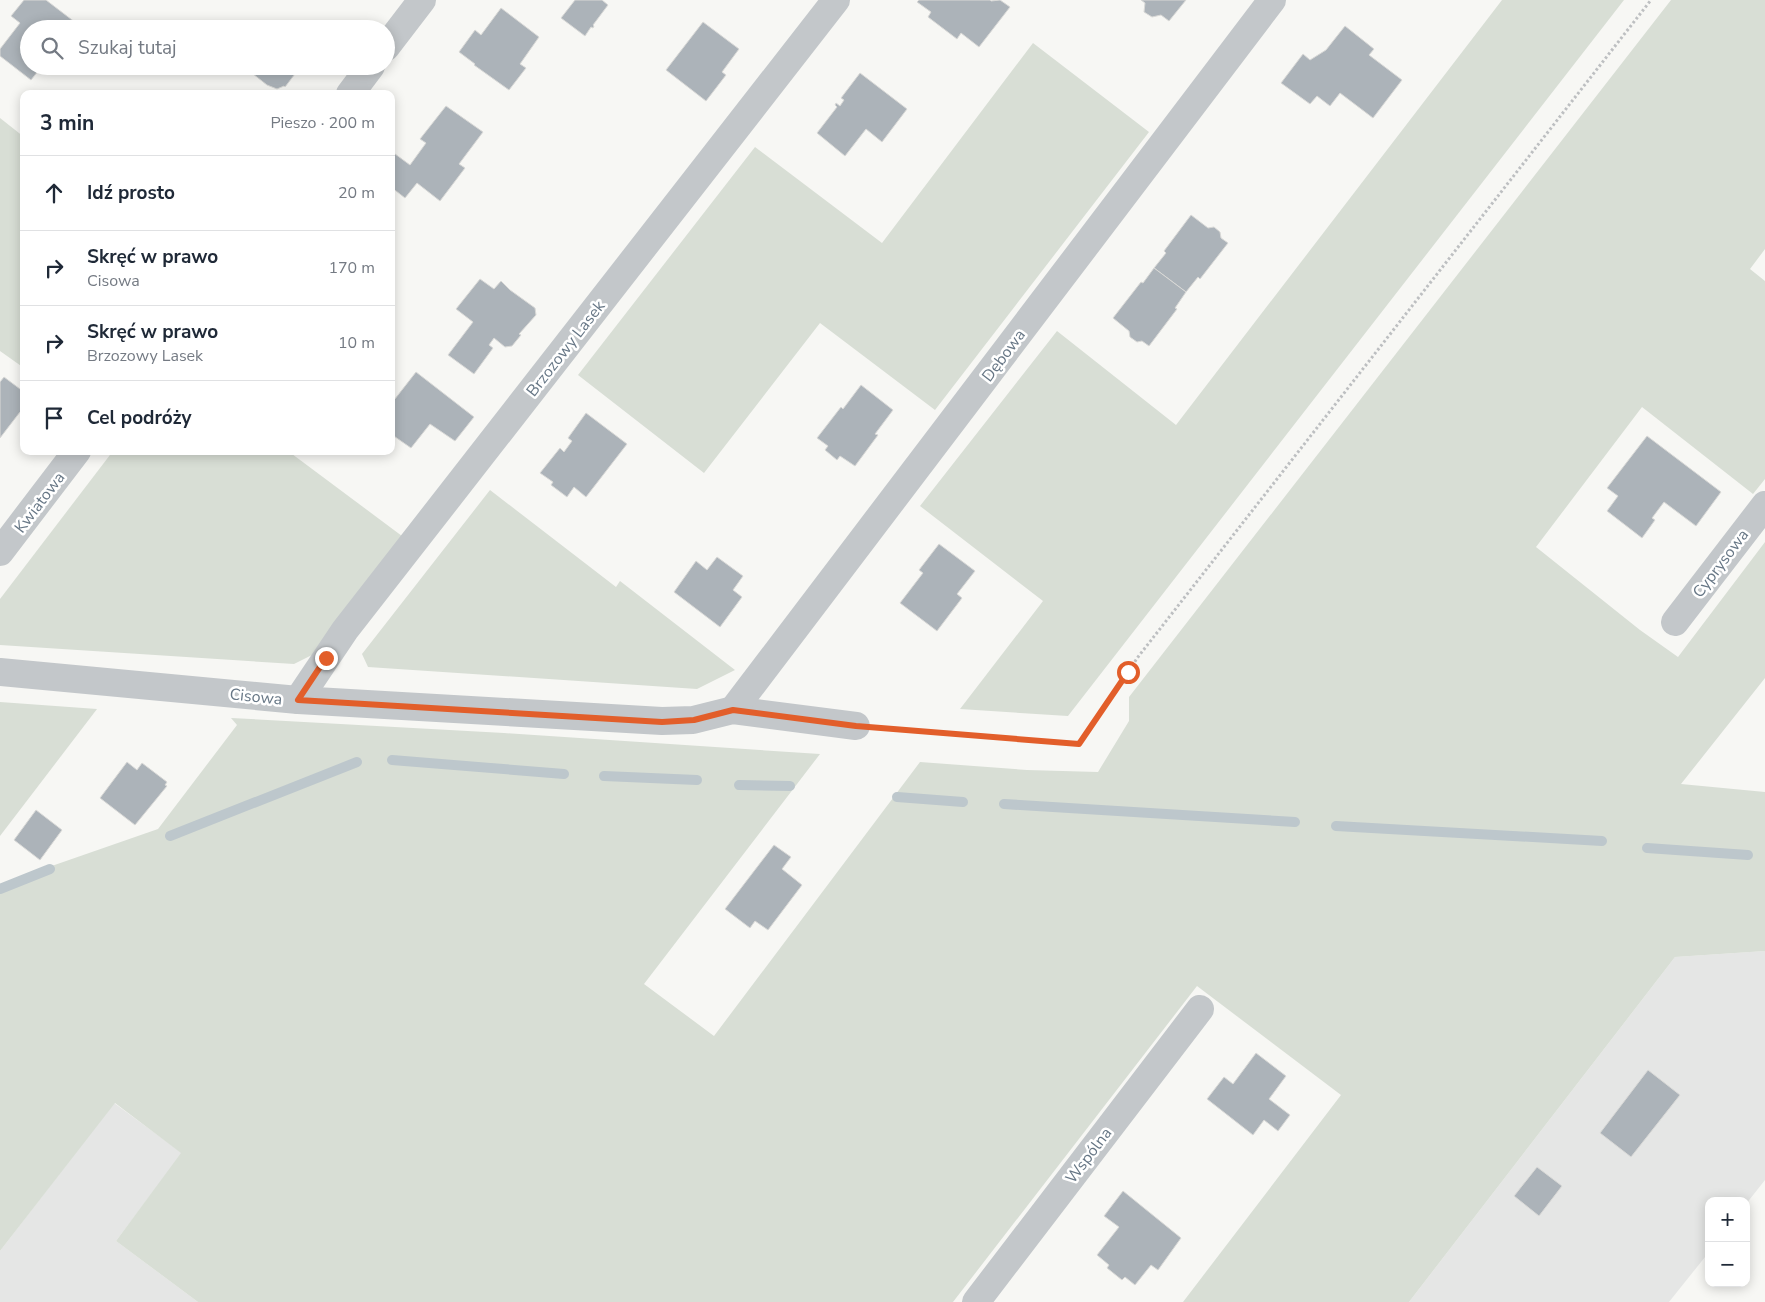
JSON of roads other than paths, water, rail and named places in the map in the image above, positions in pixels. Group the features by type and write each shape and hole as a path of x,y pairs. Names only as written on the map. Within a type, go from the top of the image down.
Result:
{"street":[{"path":"395,35 422,0"},
{"name":"Brzozowy Lasek","path":"298,700 345,630 836,0"},
{"name":"Dębowa","path":"733,710 1272,0"},
{"path":"353,90 364,75"},
{"name":"Kwiatowa","path":"0,552 74,455"},
{"name":"Cyprysowa","path":"1675,622 1765,505"},
{"name":"Cisowa","path":"0,672 298,700 662,722 694,720 733,710 856,726"},
{"name":"Wspólna","path":"976,1302 1200,1009"}],"waterway":[{"path":"392,760 564,774"},
{"path":"170,836 357,762"},
{"path":"604,776 697,780"},
{"path":"739,785 790,786"},
{"path":"897,797 963,802"},
{"path":"1004,804 1295,822"},
{"path":"1336,826 1602,841"},
{"path":"1647,848 1748,855"},
{"path":"0,889 50,869"}]}
